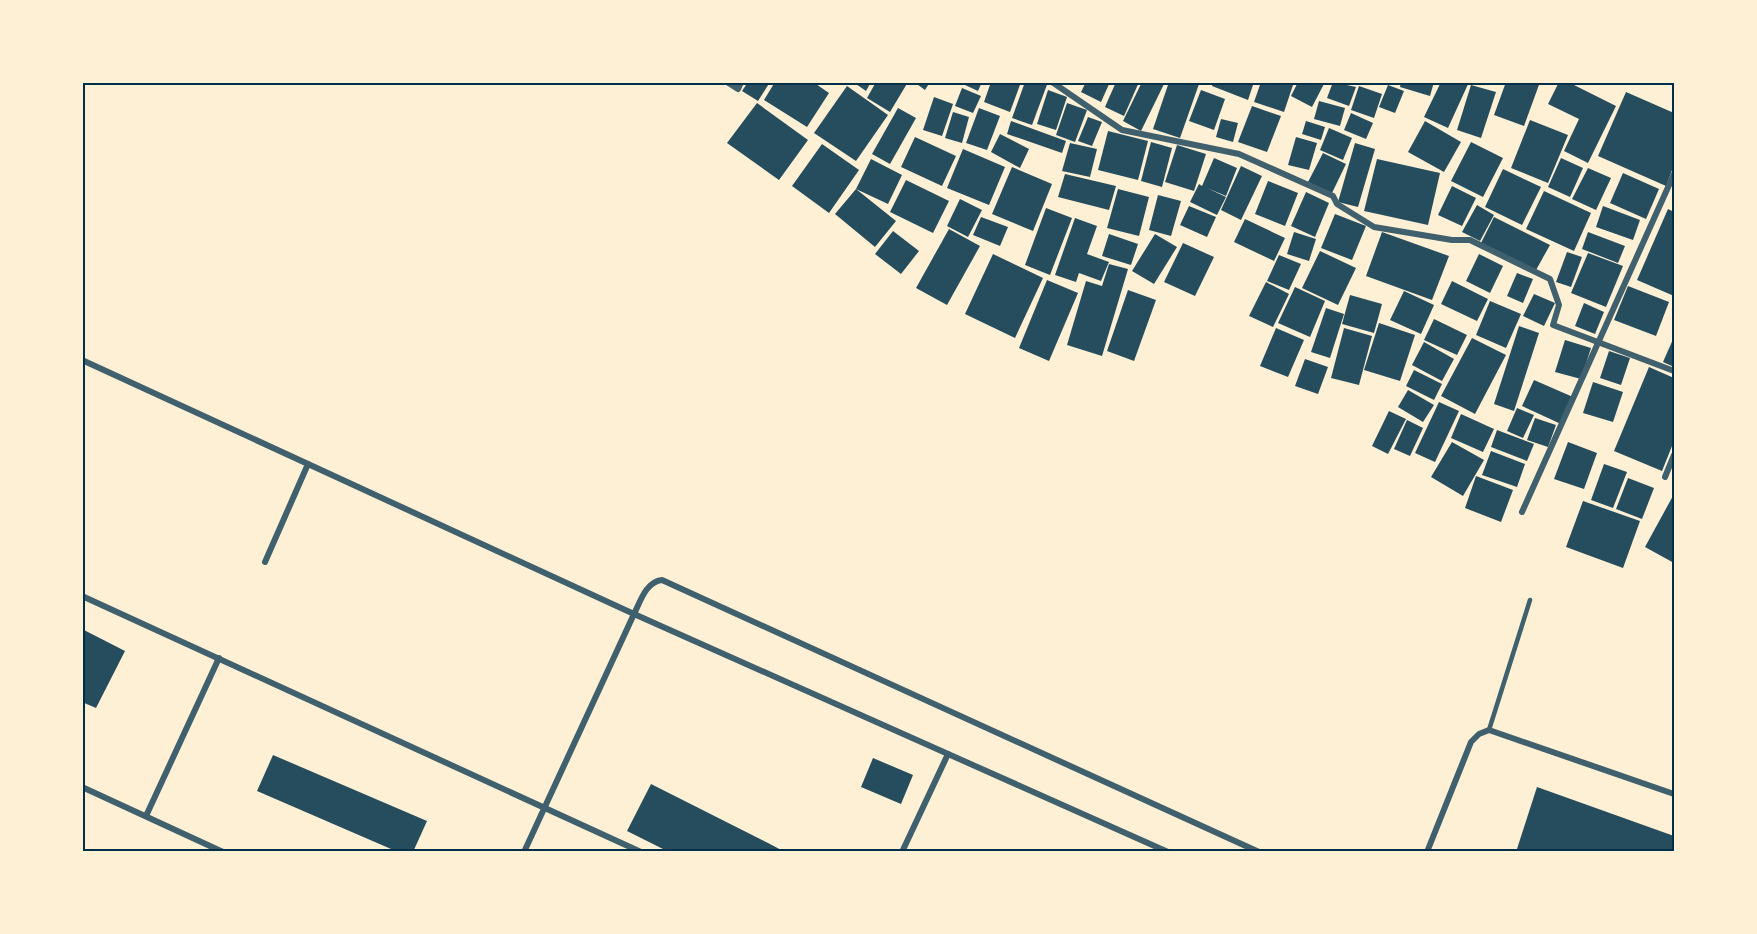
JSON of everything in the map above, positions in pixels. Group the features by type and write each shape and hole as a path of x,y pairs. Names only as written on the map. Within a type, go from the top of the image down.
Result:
{"street":[{"path":"727,82 738,89 741,82"},
{"path":"1052,82 1122,130 1239,154 1333,196 1337,204 1374,227 1452,240 1470,240 1550,279 1558,305 1553,325 1674,371"},
{"path":"1522,512 1674,174"},
{"path":"82,360 634,614 1168,852"},
{"path":"1665,477 1674,455"},
{"path":"265,562 308,464"},
{"path":"524,852 634,614 654,581 671,583 1259,852"},
{"path":"82,596 641,852"},
{"path":"146,816 219,658"},
{"path":"1427,852 1471,742 1489,730 1674,794"},
{"path":"902,852 948,754"},
{"path":"82,787 223,852"}],"lane":[{"path":"1489,730 1530,600"}],"building":[{"path":"748,82 770,82 758,101 742,91"},
{"path":"775,82 813,82 829,93 807,127 764,100"},
{"path":"853,82 871,82 866,91"},
{"path":"876,82 908,82 890,112 867,98"},
{"path":"914,82 930,82 925,90"},
{"path":"966,82 982,82 978,91 965,85"},
{"path":"991,82 1021,82 1010,112 984,102"},
{"path":"1025,82 1048,82 1032,125 1012,118"},
{"path":"1086,82 1110,82 1101,102 1081,92"},
{"path":"1116,82 1139,82 1124,116 1105,107"},
{"path":"1142,82 1165,82 1141,131 1123,121"},
{"path":"1169,82 1199,84 1180,138 1153,129"},
{"path":"1213,82 1254,82 1248,100 1212,86"},
{"path":"1261,82 1294,82 1284,112 1254,102"},
{"path":"1298,82 1325,82 1312,107 1291,96"},
{"path":"1333,82 1356,87 1349,106 1327,98"},
{"path":"1401,82 1434,82 1430,96 1400,87"},
{"path":"1441,82 1469,82 1448,128 1424,117"},
{"path":"1506,82 1540,82 1524,126 1494,115"},
{"path":"1559,82 1568,82 1616,106 1588,163 1564,151 1579,119 1548,104"},
{"path":"1388,85 1404,91 1395,113 1379,107"},
{"path":"1471,85 1496,92 1481,138 1457,130"},
{"path":"847,86 888,115 856,161 814,133"},
{"path":"1359,86 1382,94 1374,118 1351,110"},
{"path":"962,88 981,96 973,113 955,106"},
{"path":"1048,90 1067,97 1056,130 1037,124"},
{"path":"1201,90 1225,99 1214,130 1189,121"},
{"path":"1626,92 1674,113 1674,165 1666,186 1598,156"},
{"path":"934,97 953,104 942,136 923,130"},
{"path":"1319,101 1345,108 1340,126 1314,119"},
{"path":"757,103 808,140 779,180 727,143"},
{"path":"1067,103 1087,110 1075,142 1056,135"},
{"path":"1252,106 1281,116 1267,152 1238,142"},
{"path":"898,108 916,118 890,164 872,154"},
{"path":"979,108 1000,116 987,150 966,143"},
{"path":"953,112 969,117 962,143 945,138"},
{"path":"1351,113 1373,123 1366,139 1344,130"},
{"path":"1088,117 1102,122 1092,146 1078,141"},
{"path":"1221,119 1238,123 1233,142 1216,137"},
{"path":"1530,120 1568,135 1548,183 1511,168"},
{"path":"1011,121 1066,141 1062,153 1007,134"},
{"path":"1306,121 1325,127 1321,140 1302,134"},
{"path":"1425,121 1461,142 1444,172 1408,152"},
{"path":"1329,128 1352,138 1343,160 1320,150"},
{"path":"1108,131 1148,141 1138,180 1098,170"},
{"path":"1000,134 1029,149 1020,168 991,152"},
{"path":"915,137 956,156 942,186 901,167"},
{"path":"1296,137 1317,143 1309,170 1288,165"},
{"path":"1151,142 1172,148 1162,187 1141,181"},
{"path":"1471,142 1503,158 1483,197 1451,181"},
{"path":"1070,143 1097,149 1090,177 1062,171"},
{"path":"1355,143 1375,149 1358,207 1338,202"},
{"path":"822,144 859,170 829,213 792,186"},
{"path":"1177,145 1206,154 1194,191 1165,182"},
{"path":"963,149 1005,167 989,205 947,188"},
{"path":"1323,153 1346,164 1332,193 1308,182"},
{"path":"1214,158 1237,168 1226,196 1207,188 1226,197 1217,215 1190,202 1199,184 1202,186"},
{"path":"1561,158 1583,168 1570,197 1548,187"},
{"path":"871,159 902,175 888,204 856,189"},
{"path":"1377,159 1440,173 1428,225 1364,211"},
{"path":"1241,166 1262,176 1241,220 1221,210"},
{"path":"1012,167 1052,184 1033,231 992,214"},
{"path":"1588,168 1611,178 1596,210 1572,199"},
{"path":"1503,169 1541,187 1522,225 1485,207"},
{"path":"1623,173 1659,189 1646,219 1610,203"},
{"path":"1065,174 1116,186 1109,210 1058,197"},
{"path":"906,180 949,201 933,233 890,212"},
{"path":"1268,181 1298,193 1285,226 1255,214"},
{"path":"1452,186 1476,198 1462,226 1438,215"},
{"path":"856,189 896,221 875,247 835,214"},
{"path":"1118,189 1149,197 1139,236 1107,228"},
{"path":"1544,191 1591,213 1574,251 1526,229"},
{"path":"1306,192 1329,203 1315,237 1291,226"},
{"path":"1158,195 1181,201 1171,236 1149,230"},
{"path":"960,199 982,210 968,237 947,226"},
{"path":"1477,205 1494,215 1480,241 1462,232"},
{"path":"1189,206 1216,217 1207,237 1180,225"},
{"path":"1603,206 1640,220 1633,240 1596,227"},
{"path":"1046,208 1072,218 1050,275 1025,265"},
{"path":"1668,209 1674,212 1674,296 1637,280"},
{"path":"1335,214 1366,226 1352,260 1321,248"},
{"path":"981,217 1008,227 1000,246 973,235"},
{"path":"1494,217 1550,245 1536,270 1481,243"},
{"path":"1075,218 1097,226 1087,254 1109,262 1101,281 1079,273 1076,282 1055,275"},
{"path":"1245,219 1285,238 1274,261 1234,242"},
{"path":"949,229 980,246 947,305 916,288"},
{"path":"893,231 919,251 901,274 875,254"},
{"path":"1294,232 1316,239 1309,261 1287,254"},
{"path":"1382,232 1449,256 1432,300 1366,276"},
{"path":"1588,232 1625,246 1618,263 1582,249"},
{"path":"1109,234 1138,244 1131,265 1102,256"},
{"path":"1155,234 1177,247 1154,284 1132,271"},
{"path":"1183,243 1214,257 1195,296 1164,282"},
{"path":"1320,251 1356,268 1338,305 1302,288"},
{"path":"1567,252 1582,257 1571,287 1556,282"},
{"path":"1588,253 1623,266 1606,307 1571,293"},
{"path":"993,254 1043,278 1015,338 965,314"},
{"path":"1479,254 1503,266 1490,293 1466,281"},
{"path":"1279,255 1301,264 1289,290 1267,281"},
{"path":"1109,264 1128,269 1102,356 1067,345 1086,281 1102,286"},
{"path":"1517,273 1533,279 1523,303 1507,296"},
{"path":"1047,280 1078,293 1049,361 1019,348"},
{"path":"1452,281 1488,299 1477,321 1441,304"},
{"path":"1266,282 1289,294 1273,327 1249,316"},
{"path":"1628,286 1669,302 1656,336 1614,320"},
{"path":"1295,287 1325,301 1310,337 1278,323"},
{"path":"1128,290 1156,300 1134,361 1107,351"},
{"path":"1404,291 1434,305 1421,334 1390,320"},
{"path":"1534,294 1555,303 1544,326 1523,316"},
{"path":"1350,295 1382,304 1374,333 1342,324"},
{"path":"1490,301 1521,314 1506,348 1476,335"},
{"path":"1584,303 1604,312 1595,334 1575,326"},
{"path":"1326,308 1344,314 1330,358 1311,352"},
{"path":"1434,319 1467,335 1457,355 1424,340"},
{"path":"1379,323 1415,335 1400,381 1364,370"},
{"path":"1519,326 1539,333 1514,411 1494,404"},
{"path":"1276,328 1304,340 1288,377 1260,366"},
{"path":"1344,328 1372,336 1359,385 1331,378"},
{"path":"1674,337 1674,367 1663,362"},
{"path":"1472,338 1506,355 1475,414 1441,396"},
{"path":"1565,340 1591,348 1581,379 1555,372"},
{"path":"1424,342 1454,359 1442,381 1412,365"},
{"path":"1609,351 1630,358 1621,385 1600,378"},
{"path":"1305,359 1328,367 1318,394 1295,386"},
{"path":"1649,367 1674,378 1674,441 1662,471 1614,451"},
{"path":"1414,370 1442,384 1434,400 1406,386"},
{"path":"1534,380 1573,397 1561,424 1522,406"},
{"path":"1593,382 1623,392 1613,422 1583,413"},
{"path":"1408,390 1434,405 1423,422 1398,407"},
{"path":"1439,402 1459,411 1435,462 1415,453"},
{"path":"1517,408 1534,415 1523,438 1507,431"},
{"path":"1389,411 1406,419 1388,454 1372,446"},
{"path":"1461,414 1494,429 1483,452 1451,438"},
{"path":"1535,418 1556,425 1548,447 1527,440"},
{"path":"1407,420 1423,428 1410,456 1394,449"},
{"path":"1497,430 1534,444 1527,461 1491,447"},
{"path":"1452,442 1484,460 1463,496 1431,477"},
{"path":"1568,442 1597,453 1584,489 1554,479"},
{"path":"1491,451 1525,464 1517,487 1482,475"},
{"path":"1604,464 1627,472 1613,508 1591,500"},
{"path":"1476,476 1513,490 1501,522 1465,508"},
{"path":"1628,478 1654,488 1642,519 1616,509"},
{"path":"1674,494 1674,563 1645,547"},
{"path":"1583,501 1640,521 1623,568 1566,547"},
{"path":"82,629 125,651 96,708 82,702"},
{"path":"273,755 427,821 413,852 398,852 257,791"},
{"path":"873,758 913,775 901,804 861,787"},
{"path":"651,784 785,852 669,852 627,831"},
{"path":"1537,787 1674,836 1674,852 1516,852"}]}
